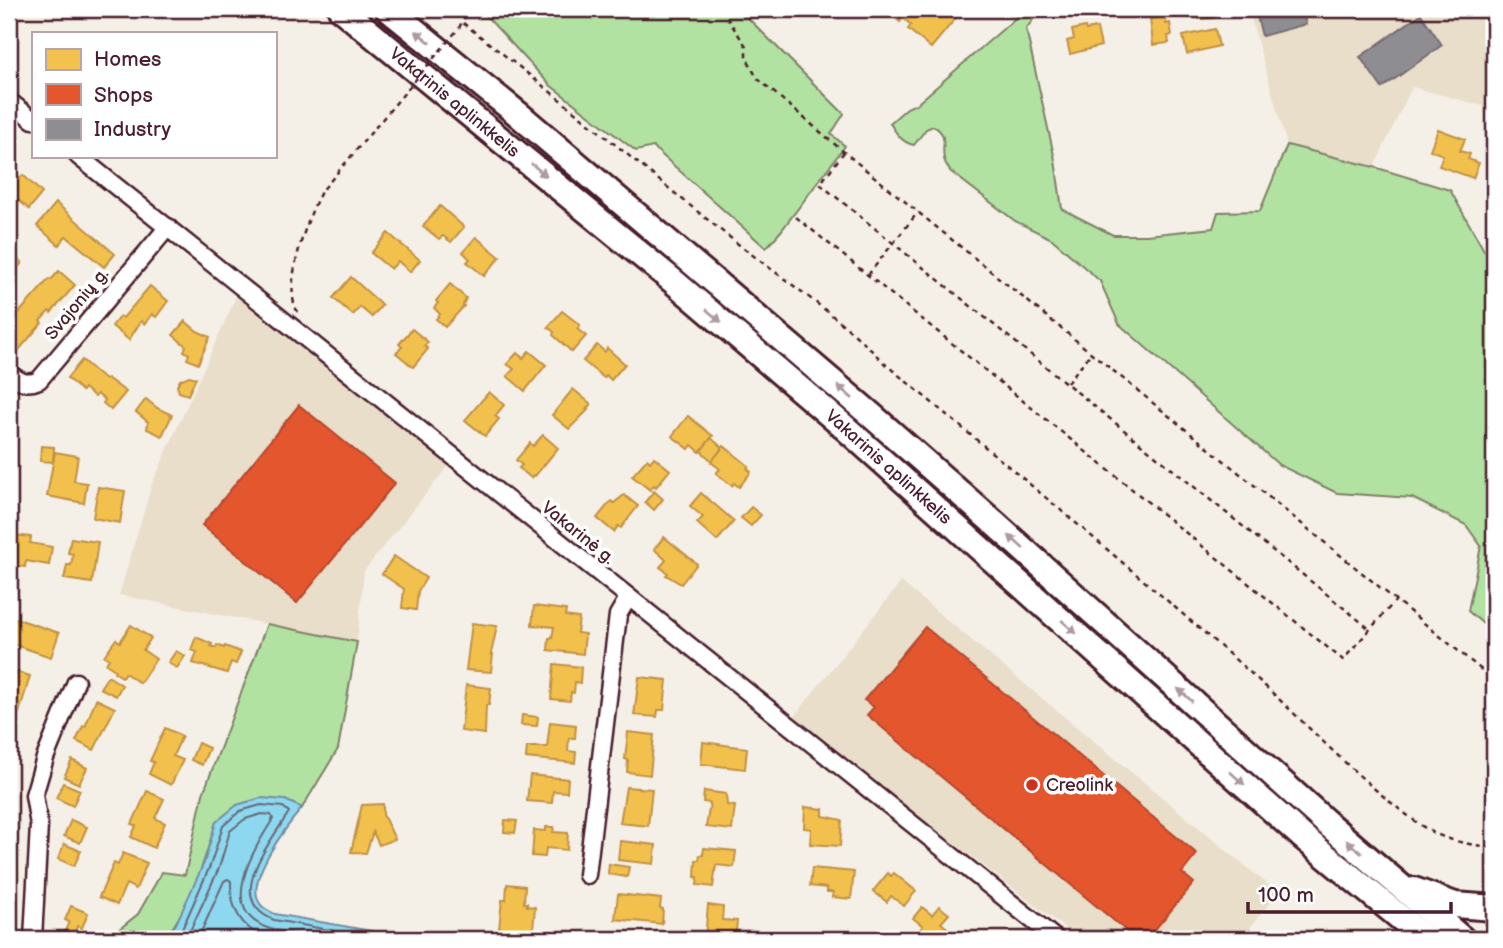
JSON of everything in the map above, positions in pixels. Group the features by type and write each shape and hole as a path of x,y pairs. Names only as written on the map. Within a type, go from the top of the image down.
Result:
{"highway":[{"name":"Vakarinis aplinkkelis","path":"388,9 518,114 881,424 1389,892 1426,939"},
{"name":"Vakarinis aplinkkelis","path":"343,12 519,153 842,425 1304,838 1462,939"},
{"path":"1399,939 1389,892 1455,905 1494,908"}],"street":[{"path":"9,101 32,119"},
{"name":"Vakarinė g.","path":"80,158 1056,939"},
{"name":"Svajonių g.","path":"9,373 23,383 31,384 39,380 167,228"},
{"path":"587,875 618,615 628,598"},
{"path":"33,939 39,825 34,795 51,741 76,682"}],"path":[{"path":"300,316 293,298 295,275 301,236 314,203 463,23 468,9"},
{"path":"721,9 746,47 746,57 757,78 844,152 1494,680"},
{"path":"463,23 816,304 1062,509 1278,697 1325,744 1414,821 1434,834 1465,844 1494,847"},
{"path":"844,152 820,184 1371,630"},
{"path":"868,275 918,212"},
{"path":"796,217 1343,660 1396,600"},
{"path":"1067,383 1091,353"}],"shaded area":[{"path":"1248,9 1494,9 1494,109 1412,87 1374,167 1287,145"},
{"path":"238,292 450,464 364,571 357,642 119,595 152,484"},
{"path":"901,582 1278,893 1241,939 1079,939 792,719"}],"green space":[{"path":"476,9 739,9 844,114 831,134 845,146 766,248 653,147 636,151 550,85 488,18"},
{"path":"1026,9 1041,9 1026,29 1055,160 1062,209 1113,235 1147,235 1213,228 1218,212 1260,211 1287,145 1450,190 1485,252 1494,255 1494,633 1468,611 1481,546 1466,525 1412,498 1337,493 1279,465 1119,324 1100,281 1052,239 1015,221 950,171 944,159 943,136 938,129 933,126 926,129 914,145 897,134 890,123 907,108 918,103"},
{"path":"267,624 357,642 338,749 302,808 285,800 216,822 189,898 164,939 107,939 138,914 162,872 185,875 203,794"}],"water":[{"path":"261,798 285,800 302,808 264,865 256,890 263,907 275,914 417,939 164,939 176,924 204,863 216,822 237,805"}],"building: Homes":[{"path":"889,9 943,9 955,19 931,48 908,29 911,25 903,18 900,22 888,12"},
{"path":"1198,9 1212,9 1213,18 1199,19"},
{"path":"1165,17 1166,24 1170,23 1172,35 1168,36 1169,43 1153,45 1150,19"},
{"path":"1085,27 1086,30 1097,28 1101,46 1070,54 1067,41 1074,39 1072,30"},
{"path":"1215,29 1219,46 1187,54 1183,36"},
{"path":"1438,129 1465,139 1460,151 1470,154 1468,159 1479,163 1473,178 1439,166 1443,155 1430,150"},
{"path":"9,168 20,178 23,175 42,193 29,209 9,192"},
{"path":"56,203 115,254 104,267 66,236 59,245 37,226"},
{"path":"440,206 464,227 451,242 443,236 439,239 423,226"},
{"path":"388,233 420,260 410,272 398,261 391,269 371,253"},
{"path":"476,237 500,257 484,276 467,262 470,259 463,252"},
{"path":"9,250 22,263 14,272 17,275 10,285"},
{"path":"59,271 75,285 51,313 49,311 40,321 42,323 18,351 9,343 9,324"},
{"path":"351,277 382,305 372,317 360,307 353,315 333,298"},
{"path":"450,284 466,298 464,306 445,327 436,319 440,314 434,308 438,303 436,301"},
{"path":"150,286 168,301 156,317 152,314 145,324 141,321 129,340 112,326 120,316 123,318"},
{"path":"562,311 580,325 577,329 586,336 572,352 548,327"},
{"path":"185,321 210,337 198,364 187,359 189,354 184,351 186,346 173,335"},
{"path":"412,329 428,342 424,346 428,349 413,367 396,353 402,347 399,344"},
{"path":"597,345 605,352 607,348 625,364 611,380 606,375 604,378 583,361"},
{"path":"529,351 546,365 525,391 507,376 514,369 507,364 517,353 523,358"},
{"path":"82,360 105,380 107,378 126,392 111,410 97,394 95,397 84,388 82,391 67,378"},
{"path":"189,376 196,378 188,395 179,392 177,386 180,380"},
{"path":"573,389 591,404 569,429 552,415"},
{"path":"489,392 504,405 495,416 499,419 485,436 465,420"},
{"path":"146,399 172,415 162,436 147,429 148,422 136,412"},
{"path":"688,416 713,436 700,452 692,445 689,449 672,436"},
{"path":"543,435 558,448 531,478 519,468 522,465 516,460 530,443 533,446"},
{"path":"711,438 723,448 712,461 701,451"},
{"path":"41,446 54,447 53,462 40,461"},
{"path":"724,446 749,466 747,468 751,472 739,487 734,483 732,486 716,473 720,469 711,462"},
{"path":"55,452 78,456 74,481 87,483 84,503 47,496"},
{"path":"654,457 670,470 656,487 654,485 650,490 632,476 647,459 650,462"},
{"path":"98,487 125,491 120,523 93,518"},
{"path":"654,491 663,499 654,510 645,502"},
{"path":"701,493 734,521 717,541 697,523 703,517 690,506"},
{"path":"624,495 638,506 621,528 618,526 614,532 597,518 611,501 614,503"},
{"path":"751,507 761,515 751,526 741,518"},
{"path":"15,535 31,537 30,543 52,547 49,565 26,561 25,567 13,565"},
{"path":"664,537 697,564 681,584 666,575 668,573 660,567 666,560 654,549"},
{"path":"71,538 98,542 92,583 64,579 73,554 68,553"},
{"path":"394,556 426,578 418,591 416,610 402,608 404,589 382,574"},
{"path":"534,606 566,610 565,616 579,618 577,633 585,634 583,654 548,650 554,627 532,625"},
{"path":"9,616 59,633 51,657 9,643"},
{"path":"472,623 497,626 491,654 491,672 466,670"},
{"path":"131,625 151,638 143,650 156,659 140,683 125,673 122,677 114,672 115,670 106,664 109,659 104,656 116,639 120,642"},
{"path":"196,637 216,648 217,645 224,648 225,646 241,652 236,664 231,662 227,673 193,663 197,652 191,650"},
{"path":"176,651 185,656 177,668 168,663"},
{"path":"554,664 581,667 580,683 575,682 570,701 551,699"},
{"path":"17,672 30,676 19,713 9,710 9,686 12,687"},
{"path":"108,676 122,685 116,696 100,688"},
{"path":"639,677 667,680 664,710 658,710 657,717 634,715"},
{"path":"466,685 491,688 489,705 486,705 485,734 461,731"},
{"path":"96,699 115,708 94,750 76,741 83,726 85,727"},
{"path":"522,715 538,717 537,726 521,725"},
{"path":"550,722 576,725 575,738 569,738 568,751 576,752 575,763 526,758 527,747 547,747"},
{"path":"165,728 182,736 173,756 183,760 171,785 149,774 154,762 150,761"},
{"path":"628,732 654,735 650,775 627,772 628,760 625,759"},
{"path":"703,742 747,748 745,769 701,764"},
{"path":"198,743 209,748 202,765 191,760"},
{"path":"72,760 87,768 79,784 64,777"},
{"path":"530,775 568,779 567,792 553,791 552,803 527,801"},
{"path":"63,783 80,790 73,806 56,798"},
{"path":"626,787 652,789 648,826 620,823"},
{"path":"147,791 164,799 155,818 165,823 154,848 131,837 136,826 132,824"},
{"path":"704,791 726,794 727,805 735,806 732,830 706,827 710,803 703,802"},
{"path":"383,804 383,815 395,839 379,845 373,832 366,853 351,852 362,805"},
{"path":"805,807 823,809 823,816 842,820 840,846 810,844 811,829 804,828"},
{"path":"71,820 87,827 80,843 64,836"},
{"path":"505,820 517,821 515,833 504,832"},
{"path":"546,827 554,827 553,832 568,833 567,850 546,848 545,857 532,856 534,830 546,831"},
{"path":"620,841 656,845 654,864 618,860"},
{"path":"64,844 81,851 74,866 58,859"},
{"path":"704,848 736,851 734,867 716,865 713,887 697,885 698,877 695,877 696,860 703,855"},
{"path":"123,853 147,863 136,889 126,884 117,905 99,897 114,863 118,865"},
{"path":"609,864 629,867 627,877 608,874"},
{"path":"812,868 854,872 851,899 832,897 833,892 827,892 827,888 810,886"},
{"path":"888,873 891,876 894,873 916,891 904,906 891,896 887,902 873,891"},
{"path":"507,884 525,886 524,903 535,907 533,929 499,929 502,900 506,900"},
{"path":"618,894 661,899 662,924 615,919"},
{"path":"708,905 723,907 722,920 737,921 735,939 705,939"},
{"path":"71,906 88,913 82,928 77,926 74,934 80,937 79,939 61,939 69,922 65,920"},
{"path":"939,906 949,914 941,923 951,931 944,939 933,933 928,939 922,939 916,934 923,926 913,918 922,907 932,915"}],"building: Shops":[{"path":"299,405 395,483 297,603 202,525"},
{"name":"Creolink","path":"925,627 1197,854 1182,873 1194,883 1147,939 1136,939 867,715 874,707 864,700"}],"building: Industry":[{"path":"1255,9 1302,9 1306,24 1262,36"},
{"path":"1421,14 1442,45 1382,88 1360,57"}],"place":[{"name":"Creolink","path":"1032,785"}]}
